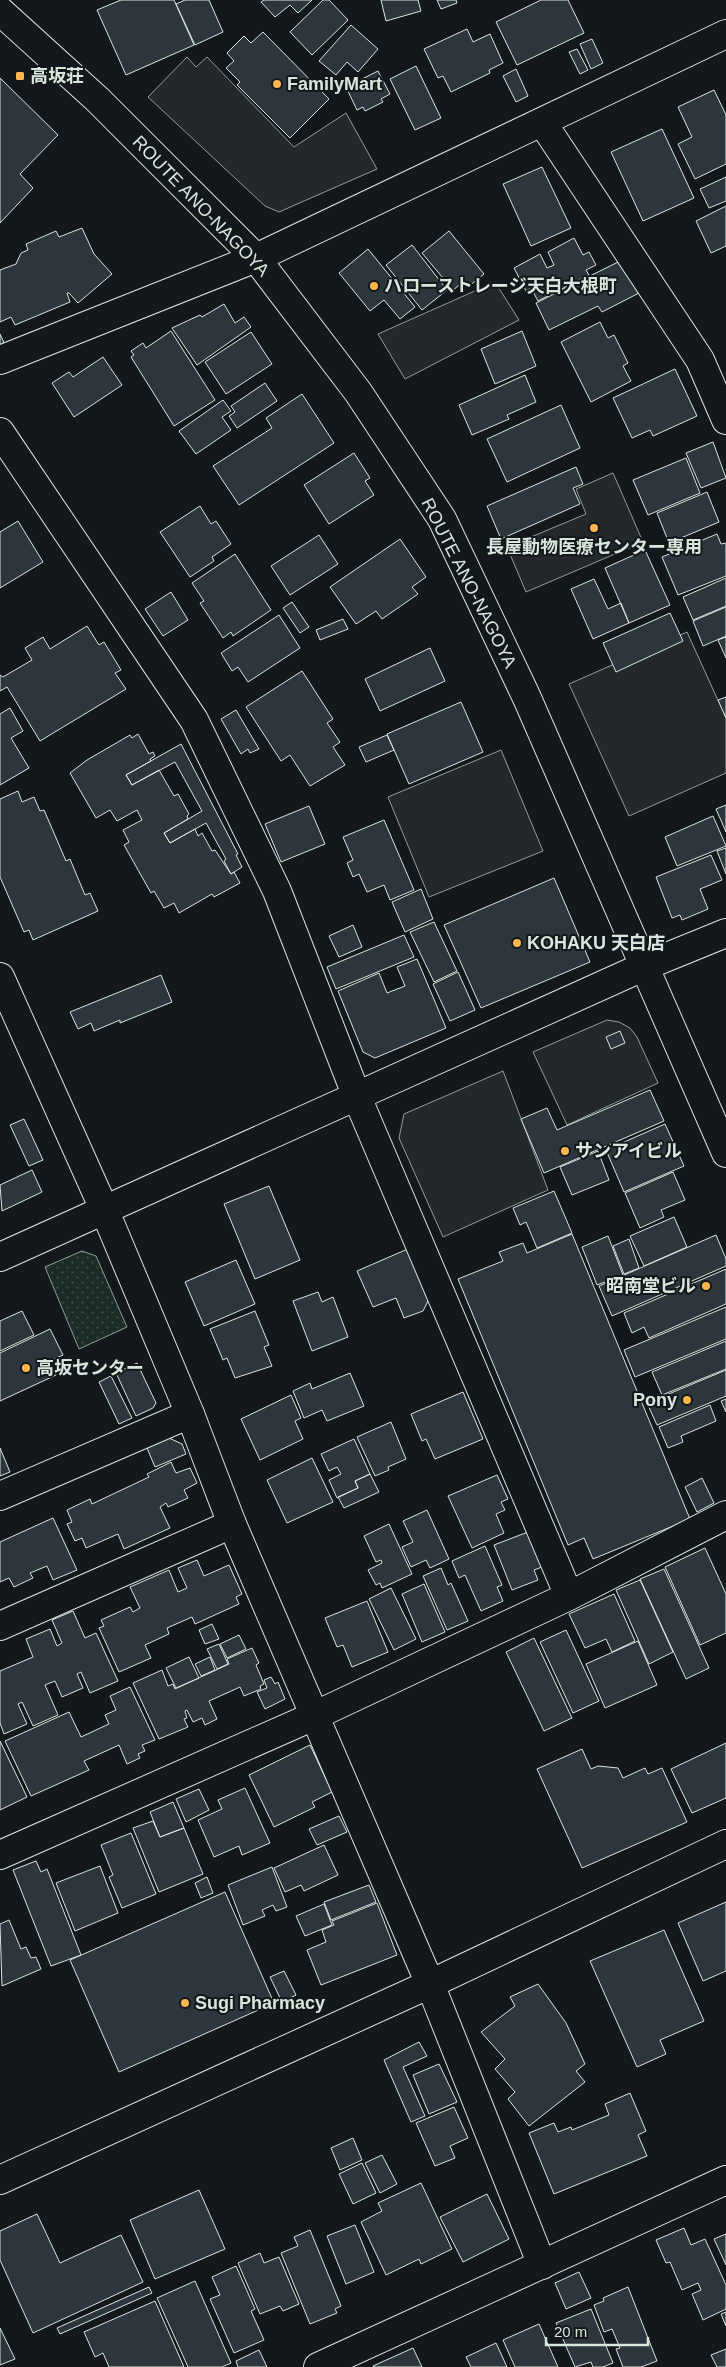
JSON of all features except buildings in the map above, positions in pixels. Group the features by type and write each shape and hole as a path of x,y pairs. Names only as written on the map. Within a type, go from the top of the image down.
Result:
{"street":[{"name":"ROUTE ANO-NAGOYA","path":"0,11 97,99 256,258 358,392 442,519 527,698 726,1153"},
{"path":"0,360 256,258 726,34"},
{"path":"542,122 700,360 726,420"},
{"path":"0,432 194,720 276,891 358,1097 570,1596"},
{"path":"0,1256 358,1097 645,966 726,933"},
{"path":"0,977 104,1209 190,1414 232,1524 430,1984 542,2265"},
{"path":"0,1496 190,1414"},
{"path":"0,1855 314,1716 570,1596 726,1515"},
{"path":"0,1626 232,1524"},
{"path":"0,2180 430,1984 726,1844"},
{"path":"318,2367 726,2180"}],"green space":[{"path":"82,1251 96,1256 127,1327 79,1349 45,1267"}],"shaded area":[{"path":"187,57 196,67 207,57 294,147 346,113 377,169 279,212 265,206 148,97"},
{"path":"495,282 519,320 405,379 378,334"},
{"name":"長屋動物医療センター専用","path":"613,473 643,542 526,592 507,547 586,514 576,489"},
{"path":"687,632 726,718 726,773 629,816 569,684"},
{"path":"501,750 543,851 429,897 388,797"},
{"path":"607,1020 619,1022 630,1028 637,1037 658,1083 567,1125 533,1052"},
{"path":"503,1071 548,1190 443,1237 399,1138 404,1114"}],"place":[{"name":"高坂荘","path":"20,76"},
{"name":"FamilyMart","path":"277,84"},
{"name":"ハローストレージ天白大根町","path":"374,286"},
{"name":"長屋動物医療センター専用","path":"594,528"},
{"name":"KOHAKU 天白店","path":"517,943"},
{"name":"サンアイビル","path":"565,1151"},
{"name":"昭南堂ビル","path":"706,1286"},
{"name":"高坂センター","path":"26,1368"},
{"name":"Pony","path":"687,1400"},
{"name":"Sugi Pharmacy","path":"185,2003"}]}
